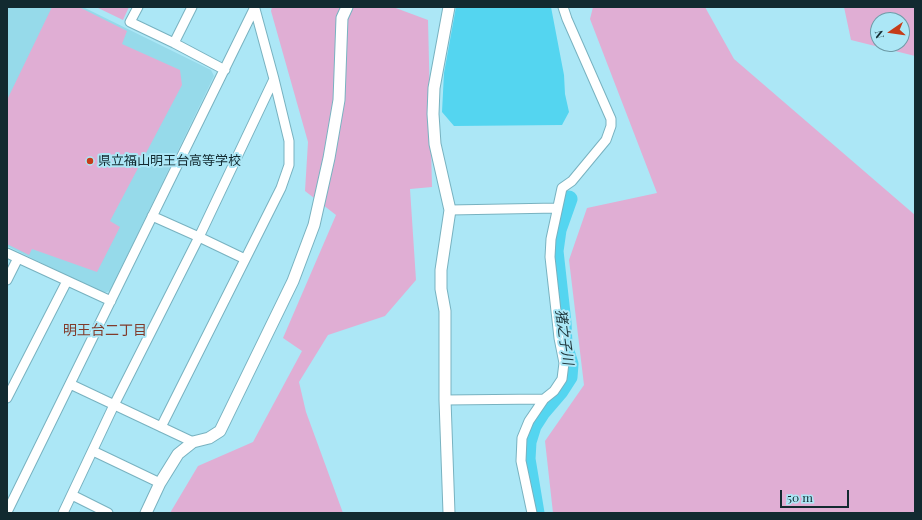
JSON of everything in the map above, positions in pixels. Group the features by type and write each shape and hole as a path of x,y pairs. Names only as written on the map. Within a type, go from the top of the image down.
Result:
{"street":[{"path":"138,7 130,22 174,43 224,70"},
{"path":"174,43 192,7"},
{"path":"146,513 160,483 178,454 193,442 209,438 220,431 293,281 314,224 329,158 339,100 342,18 347,7"},
{"path":"449,7 434,88 433,114 435,144 450,210 441,270 441,289 445,311 445,400 449,513"},
{"path":"532,513 521,461 522,438 528,421 544,399 554,391 562,379 564,363 559,338 550,257 551,239 557,208 562,188 572,181 606,140 611,126 611,119 563,7"},
{"path":"161,427 281,188 289,165 289,141 255,8"},
{"path":"7,512 255,8"},
{"path":"63,513 114,405 199,237 274,79"},
{"path":"450,210 557,208"},
{"path":"152,216 245,259"},
{"path":"7,253 66,282 110,301"},
{"path":"7,280 18,258"},
{"path":"7,398 66,282"},
{"path":"70,384 193,442"},
{"path":"445,400 544,399"},
{"path":"93,451 160,483"},
{"path":"72,495 108,513"}],"shaded area":[{"name":"県立福山明王台高等学校","path":"7,7 83,7 211,70 214,76 110,291 103,293 7,246"},
{"name":"県立福山明王台高等学校","path":"52,7 79,7 127,31 122,44 180,70 182,85 110,221 120,227 97,272 32,249 29,255 7,244 7,100"},
{"path":"96,7 129,7 123,20"},
{"path":"272,7 393,7 428,20 432,187 410,189 416,280 385,316 328,335 299,382 306,412 343,513 170,513 198,466 253,442 302,351 283,338 336,215 305,191 308,142 271,11"},
{"path":"456,7 551,7 564,75 565,94 569,112 562,125 454,126 442,112 444,73"},
{"path":"593,7 705,7 734,59 915,215 915,513 553,513 545,441 584,385 569,260 587,208 657,193 590,19"},
{"path":"844,7 915,7 915,56 899,52 910,52 910,12 870,12 870,45 851,40"}],"waterway":[{"name":"猪之子川","path":"536,513 527,459 528,442 533,426 569,377 570,364 564,345 555,251 558,230 569,199"}],"place":[{"name":"県立福山明王台高等学校","path":"90,161"}],"district":[{"name":"明王台二丁目","path":"105,331"}]}
